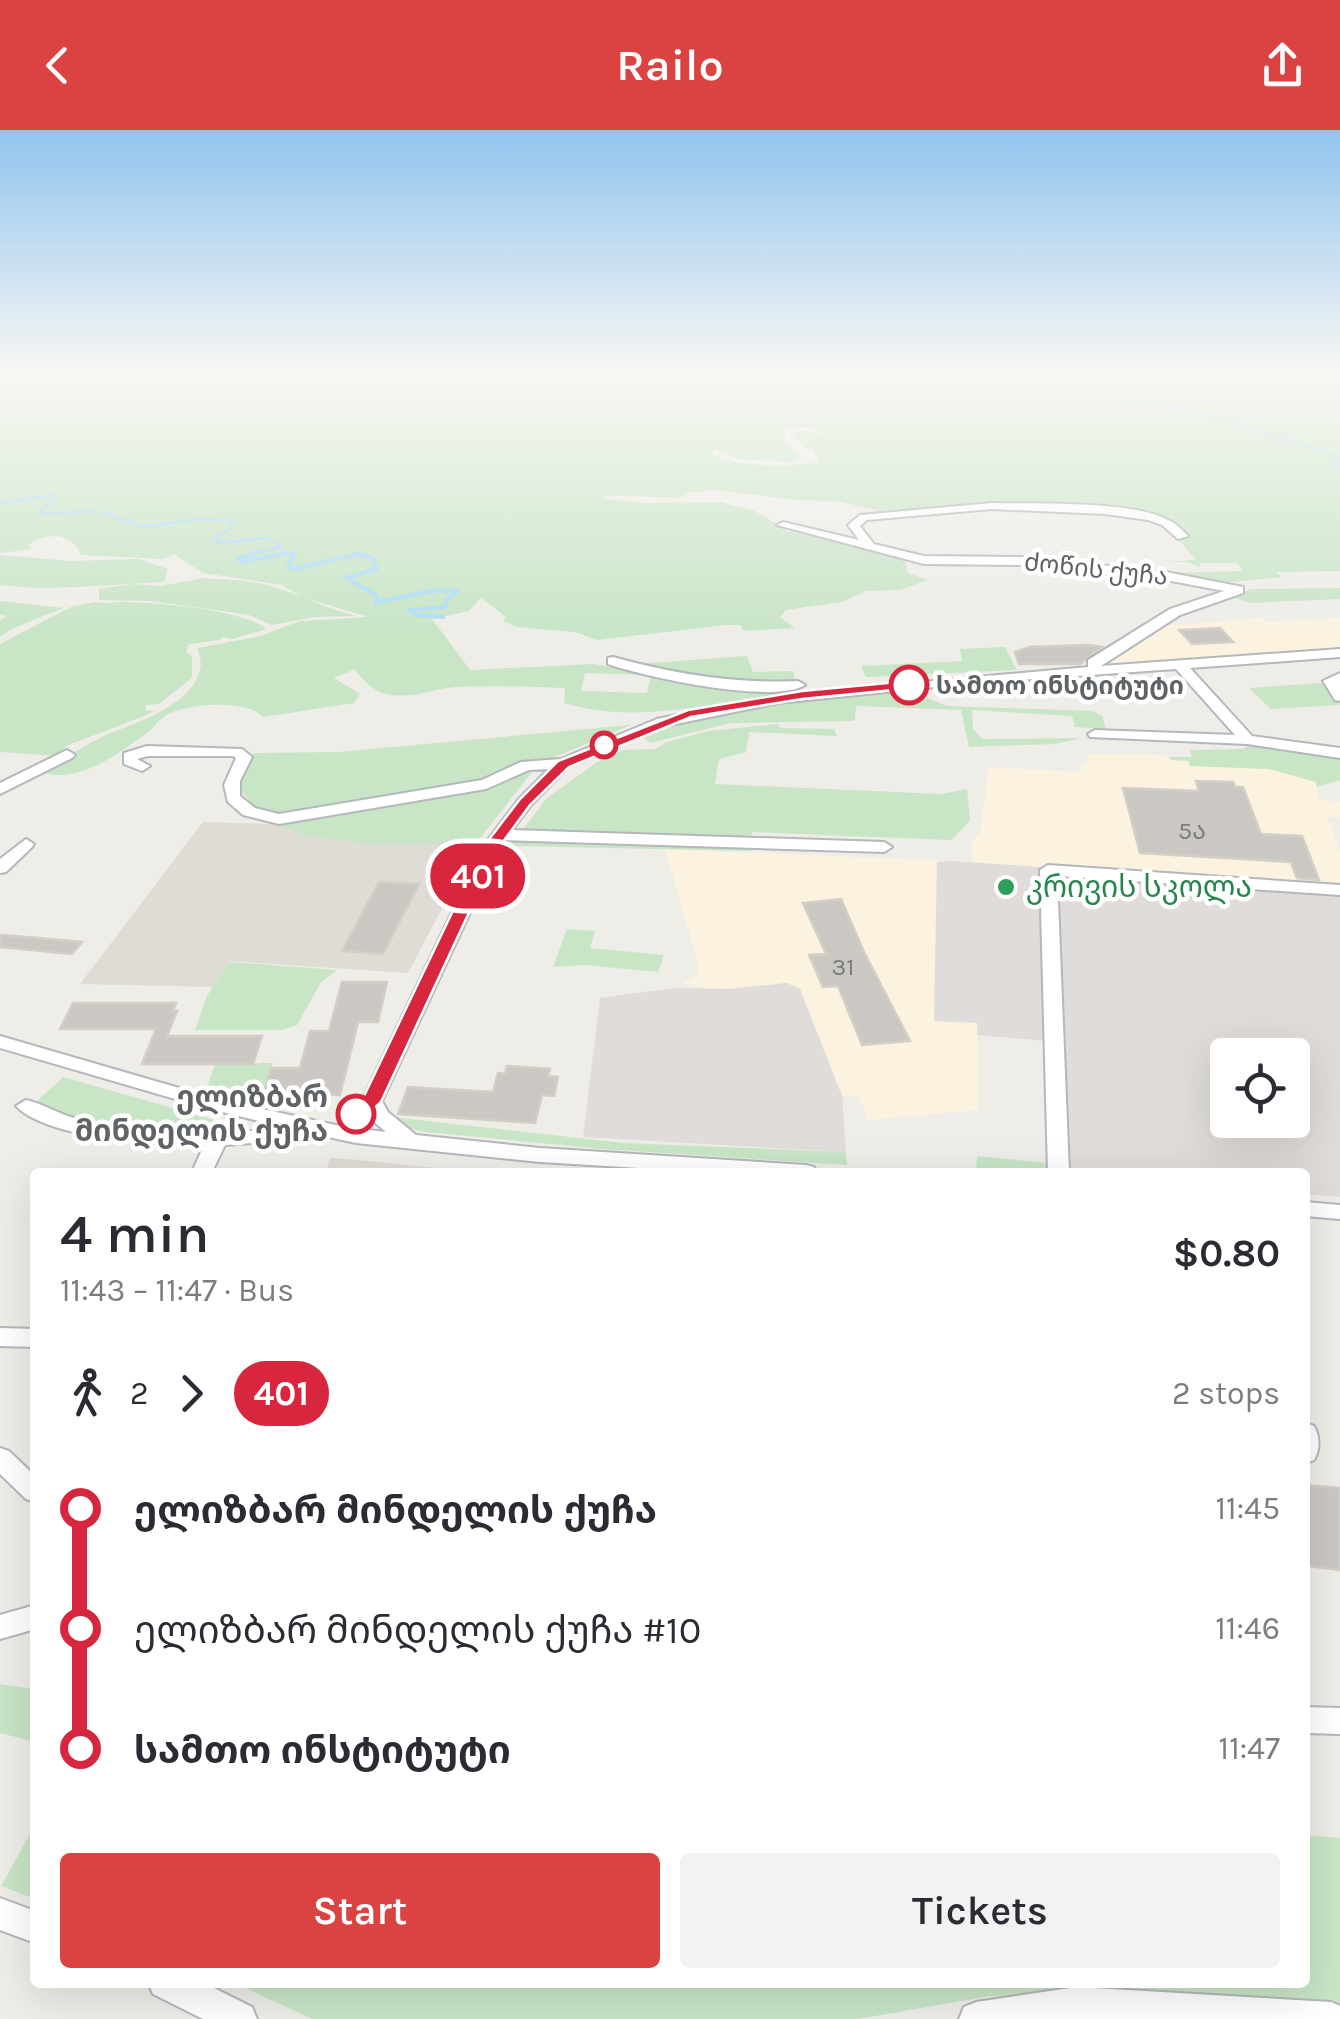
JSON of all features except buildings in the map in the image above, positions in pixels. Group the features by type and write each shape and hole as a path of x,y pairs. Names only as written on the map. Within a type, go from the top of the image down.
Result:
{"street":[{"path":"869,545 854,525 864,517 992,506 1122,512 1166,523 1182,536"},
{"name":"ძოწის ქუჩა","path":"782,525 938,562 1022,561 1166,576 1240,590 1164,618 1092,663 1096,669"},
{"path":"1286,656 1278,648 1340,640"},
{"path":"356,1136 499,835 525,802 564,764 640,730 688,714 826,692 1340,653"},
{"path":"1323,654 1340,674 1330,682 1340,697"},
{"path":"613,661 642,672 678,678 791,686 896,676 943,675 964,680"},
{"path":"1178,663 1247,740"},
{"path":"1095,734 1247,740 1298,744 1340,753"},
{"path":"142,766 129,760 129,756 147,751 238,752 244,757 230,790 232,796 250,811 279,819 366,808 486,784 526,765 564,764"},
{"path":"0,789 67,755"},
{"path":"499,835 884,847"},
{"path":"0,868 26,844"},
{"path":"1058,1168 1048,870 1340,890"},
{"path":"0,1042 316,1129 356,1136 753,1168"},
{"path":"26,1106 80,1126 256,1139 346,1120 372,1102"},
{"path":"372,1102 380,1116 412,1142"},
{"path":"204,1168 217,1139"},
{"path":"1310,1209 1340,1212"},
{"path":"0,1336 30,1338"},
{"path":"0,1458 30,1487"},
{"path":"0,1627 30,1614"},
{"path":"1310,1720 1340,1721"},
{"path":"0,1914 30,1925"},
{"path":"177,1988 240,2019"},
{"path":"976,2019 1077,2004 1331,2019"}],"shaded area":[{"path":"1262,618 1266,622 1340,618 1340,649 1109,665 1105,659 1161,626"},
{"path":"1089,754 1164,755 1188,761 1190,766 1269,769 1316,782 1319,799 1340,802 1340,817 1327,817 1340,851 1340,887 972,862 972,842 981,830 988,767 1081,772"},
{"path":"203,822 486,825 408,973 229,961 213,987 80,984"},
{"path":"665,849 950,861 937,863 934,1020 978,1023 978,1110 868,1120 859,1096 842,1096 800,990 706,989 682,982 696,976 699,967"},
{"path":"937,862 1340,887 1340,1197 1310,1194 1310,1168 1064,1168 1059,1042 977,1035 977,1023 934,1021"},
{"path":"787,983 800,989 842,1096 846,1152 583,1137 600,998 675,988 727,989"},
{"path":"330,1158 436,1168 327,1168"}],"green space":[{"path":"0,458 722,458 748,464 795,465 819,462 817,458 1340,458 1340,571 1276,572 1282,577 1221,583 1163,573 1243,571 1237,563 1201,563 1200,567 1187,562 1162,562 1196,560 1177,538 1186,536 1153,516 975,504 885,512 836,501 715,490 687,493 680,498 602,495 604,499 645,503 720,502 755,511 788,531 905,560 908,573 928,580 900,590 866,591 842,602 786,610 780,617 795,628 743,631 741,625 726,625 597,640 575,632 516,627 503,621 506,617 481,598 469,611 432,619 470,670 594,664 677,679 799,691 681,709 622,712 564,703 565,688 469,686 393,695 371,686 355,669 334,678 360,694 354,703 263,717 230,705 186,708 165,716 98,765 69,774 40,772 175,702 195,682 201,667 198,648 261,636 300,621 368,617 302,597 282,585 203,573 174,554 163,559 81,555 72,542 51,536 28,545 33,549 0,553","holes":["585,673 650,675 647,693 581,691"]},
{"path":"737,458 797,458 793,462"},
{"path":"0,555 71,561 139,559 168,569 164,582 21,587 0,585"},
{"path":"204,578 268,585 356,616 315,617 272,625 249,615 222,611 150,601 99,600 99,589 133,584 161,586"},
{"path":"1340,588 1340,599 1250,603 1233,597 1251,589"},
{"path":"0,601 64,608 0,637 0,620 7,616 0,615"},
{"path":"96,602 201,609 240,617 266,629 233,639 222,637 189,644 186,652 192,656 192,678 159,704 146,705 145,710 154,711 66,746 59,756 0,752 0,644 73,606"},
{"path":"1005,647 1017,670 866,677 861,666 962,661 960,649"},
{"path":"747,656 753,672 793,671 796,684 678,677 635,664"},
{"path":"1327,685 1340,705 1271,709 1249,688"},
{"path":"902,691 947,706 1093,711 1102,716 1106,729 1075,727 1072,716 972,710 973,729 982,739 1081,738 1054,744 969,747 961,710 856,706 855,720 849,721 731,723 650,743 643,737 739,711 804,700"},
{"path":"777,724 781,728 834,729 837,736 749,732 746,752 719,759 715,784 941,794 967,789 970,820 952,840 752,832 751,851 510,846 547,798 596,763 623,750 655,749 708,731"},
{"path":"631,725 548,760 517,764 475,783 291,816 256,808 238,788 254,753 338,752"},
{"path":"1249,745 1299,747 1340,756 1340,780 1317,787 1316,782 1269,769 1190,766 1188,761 1170,757 1192,757 1190,750 1243,749"},
{"path":"536,767 477,842 376,845 301,834 275,824 490,787"},
{"path":"567,929 595,931 590,948 664,955 658,972 584,965 553,967"},
{"path":"229,962 337,970 321,982 297,1025 282,1030 195,1030 207,996"},
{"path":"273,1063 261,1102 207,1088 215,1065"},
{"path":"63,1077 264,1134 206,1136 148,1131 90,1120 35,1103"},
{"path":"392,1117 624,1143 846,1152 847,1165 424,1132 405,1127"},
{"path":"977,1156 1047,1163 1047,1168 976,1168"},
{"path":"0,1684 30,1688 30,1741 0,1733"},
{"path":"30,1834 30,1897 1,1886"},
{"path":"1310,1835 1340,1838 1340,2010 1077,1994 990,1996 858,2019 312,2019 246,1988 1310,1988"}],"waterway":[{"path":"1340,458 1332,462 1340,466"},
{"path":"0,503 53,495 56,500 39,511 43,514 96,511"},
{"path":"102,512 143,527 198,519 231,521 232,527 215,539 218,543 267,538 281,547 257,553"},
{"path":"257,553 262,551"},
{"path":"251,554 257,553"},
{"path":"257,553 237,559 242,562 287,553 295,555 288,566 295,569 358,554 372,557 377,569 346,578 376,595 376,603 430,591 458,591 448,598 445,607 409,610 417,615 443,617"},
{"path":"283,554 290,554"}],"bus line":[{"name":"401","path":"356,1114 372,1102 492,846 525,802 564,764 652,725 688,714 802,695 909,685"}],"place":[{"name":"სამთო ინსტიტუტი","path":"909,685"},
{"name":"კრივის სკოლა","path":"1006,887"},
{"name":"ელიზბარ მინდელის ქუჩა","path":"356,1114"}]}
